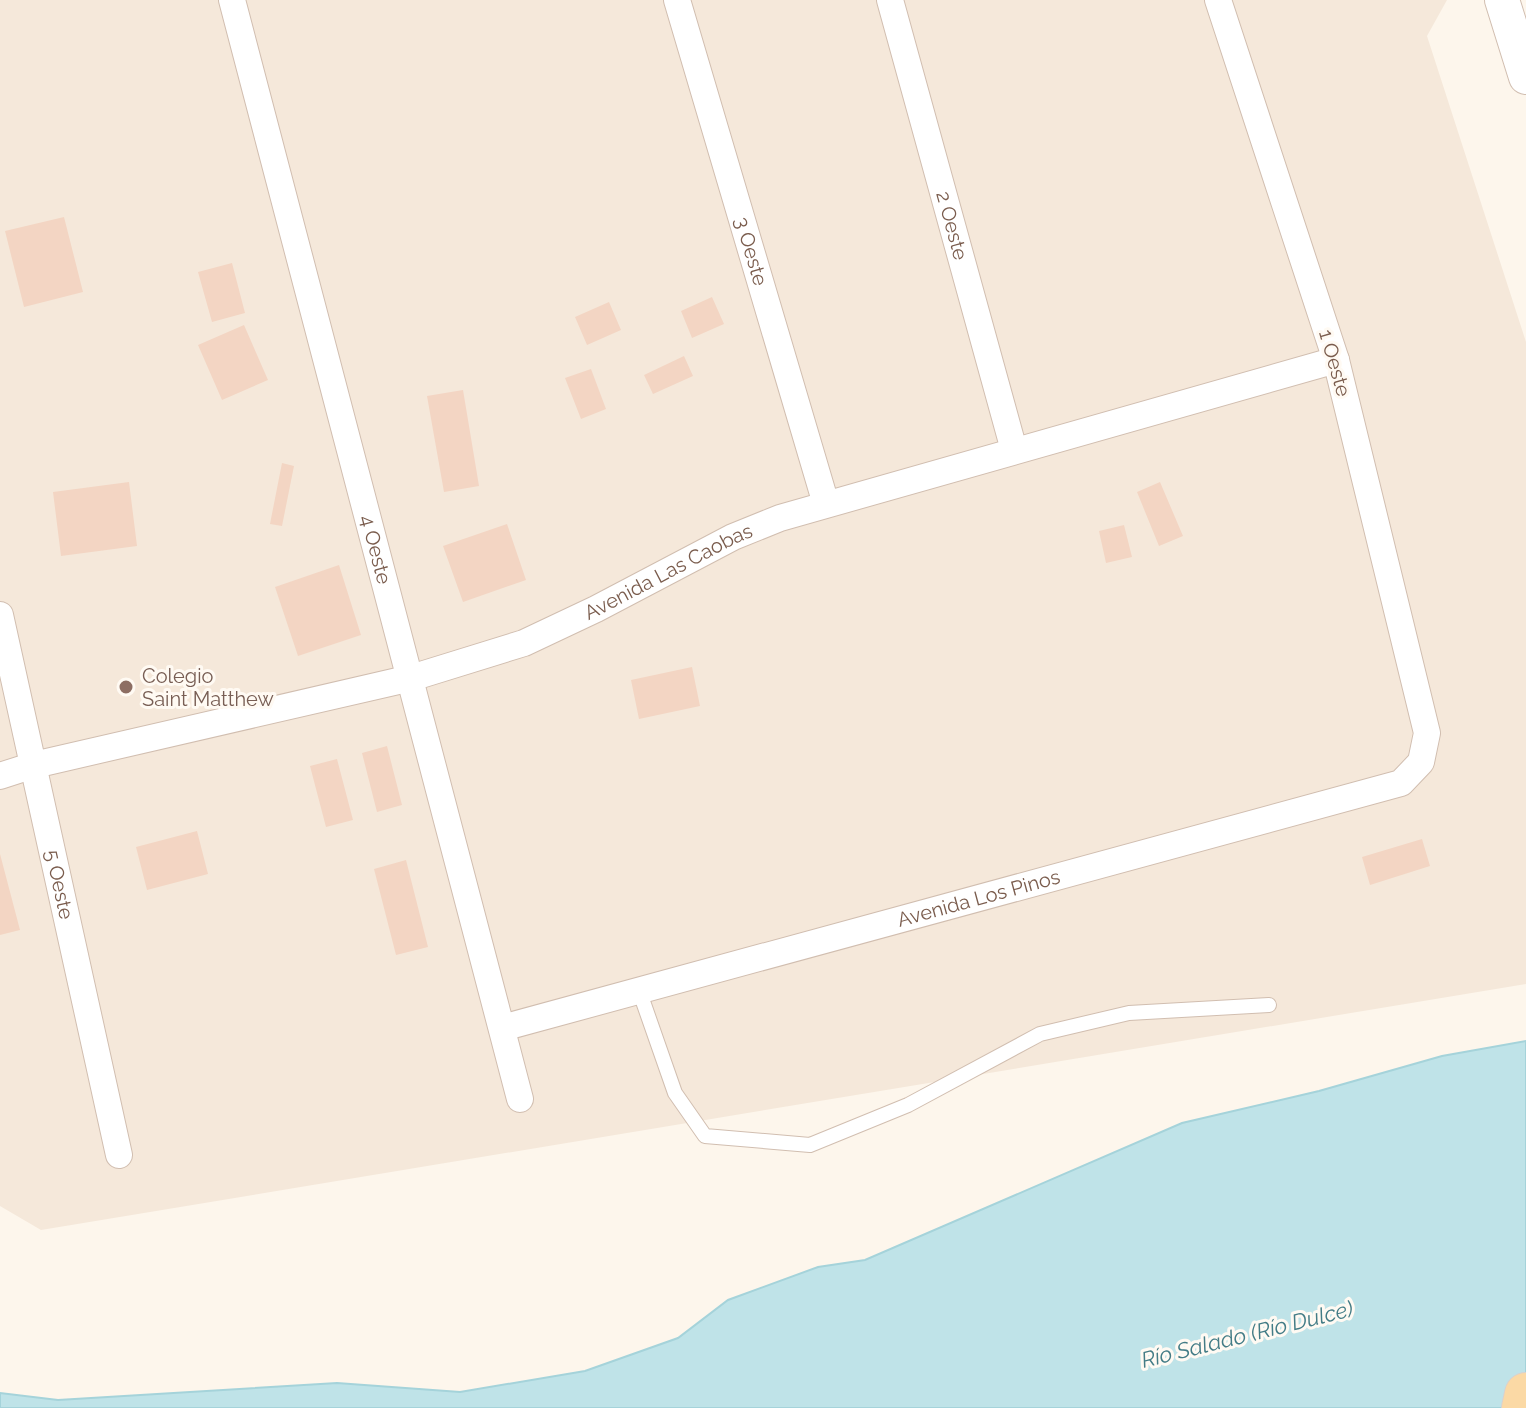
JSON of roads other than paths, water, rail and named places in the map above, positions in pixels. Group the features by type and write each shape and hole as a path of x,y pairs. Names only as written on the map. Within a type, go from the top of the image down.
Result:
{"main road":[{"path":"1523,1408 1526,1394"}],"street":[{"name":"4 Oeste","path":"232,0 520,1099"},
{"name":"3 Oeste","path":"677,0 826,504"},
{"name":"2 Oeste","path":"890,0 1014,450"},
{"name":"1 Oeste","path":"1218,0 1336,360 1427,733"},
{"path":"1502,0 1526,77"},
{"name":"Avenida Las Caobas","path":"0,776 34,765 411,678 524,643 733,537 826,504 1336,360"},
{"name":"5 Oeste","path":"0,615 119,1155"},
{"name":"Avenida Los Pinos","path":"502,1028 1401,783 1421,762 1427,733"}],"lane":[{"path":"639,990 675,1093 705,1136 810,1145 908,1105 1040,1034 1129,1013 1269,1005"}],"water":[{"name":"Río Salado (Río Dulce)","path":"1526,1041 1526,1408 0,1408 0,1393 58,1400 337,1383 460,1392 585,1371 678,1338 728,1300 818,1267 865,1260 1182,1123 1319,1091 1442,1056"}],"place":[{"name":"Colegio Saint Matthew","path":"126,687"}]}
